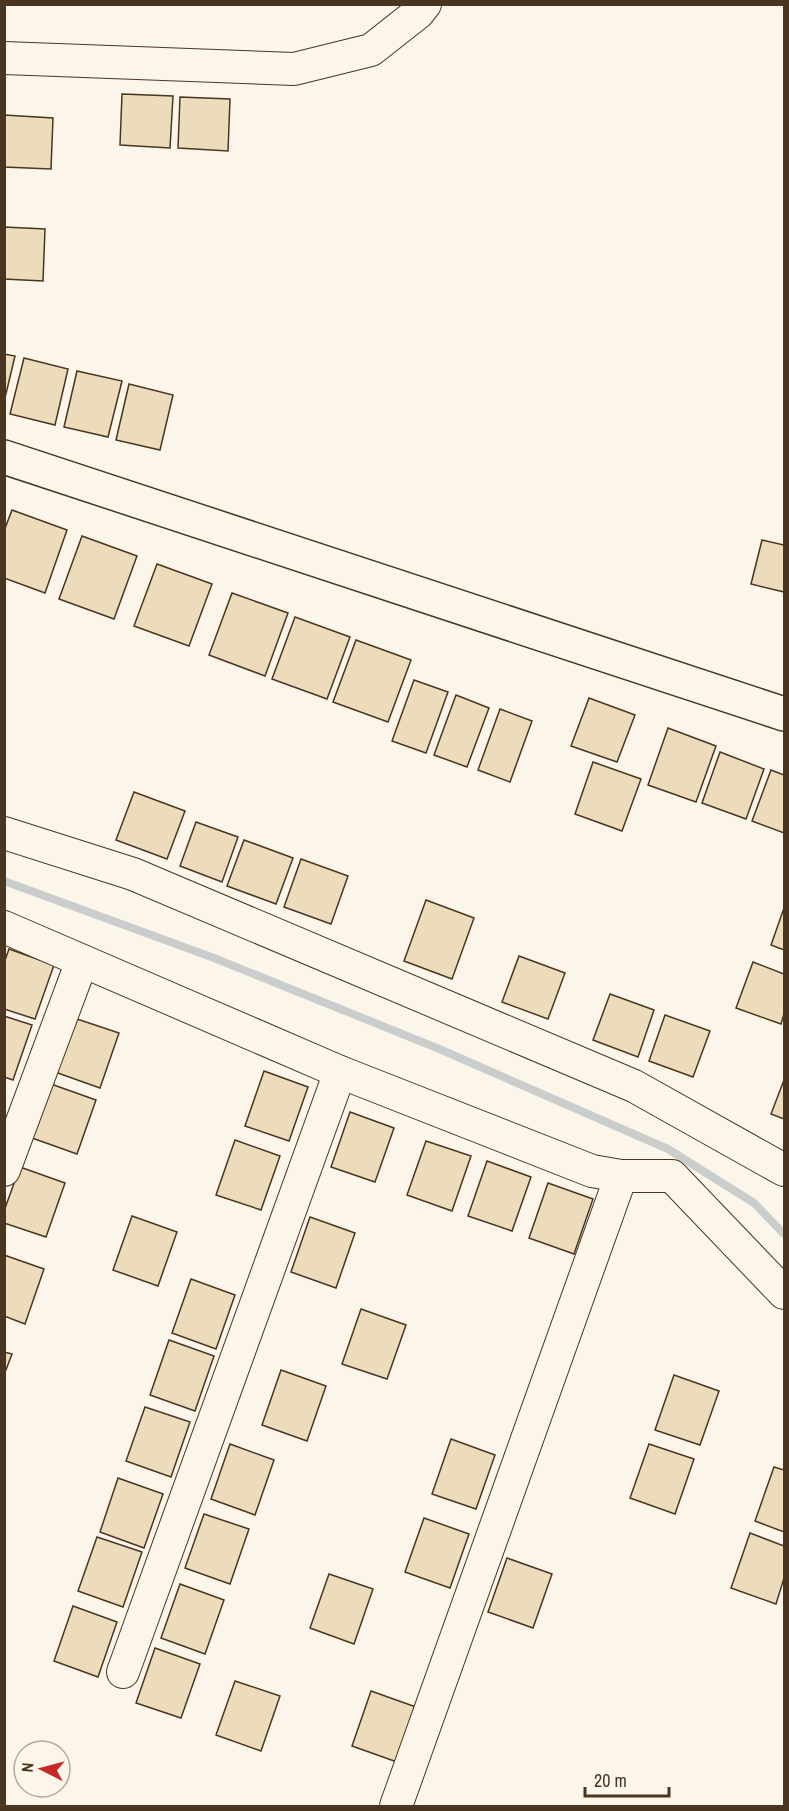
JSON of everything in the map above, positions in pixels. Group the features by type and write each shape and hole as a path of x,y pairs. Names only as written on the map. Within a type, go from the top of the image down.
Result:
{"main road":[{"path":"4,457 784,714"}],"street":[{"path":"4,58 294,69 370,50 418,13 425,4"},
{"path":"4,833 133,874 634,1086 784,1170"},
{"path":"4,927 340,1072 592,1171 621,1176 672,1176 784,1293"},
{"path":"4,1170 82,961"},
{"path":"123,1672 340,1072"},
{"path":"396,1806 621,1176"}],"building":[{"path":"122,94 173,96 170,148 120,145"},
{"path":"180,97 230,99 228,151 178,148"},
{"path":"4,115 53,118 51,169 4,167"},
{"path":"4,227 45,229 43,281 4,279"},
{"path":"4,354 15,356 4,402"},
{"path":"24,358 68,369 55,425 10,414"},
{"path":"77,371 122,381 108,437 64,427"},
{"path":"129,384 173,395 160,450 116,440"},
{"path":"12,510 67,530 45,593 4,578 4,531"},
{"path":"82,536 137,556 114,619 59,599"},
{"path":"762,540 784,545 784,592 751,584"},
{"path":"157,564 212,584 189,646 134,626"},
{"path":"232,593 288,613 265,676 209,655"},
{"path":"295,617 350,637 327,699 272,679"},
{"path":"356,640 411,660 388,722 333,702"},
{"path":"414,680 448,692 426,753 392,741"},
{"path":"456,695 489,708 467,767 434,755"},
{"path":"589,698 635,715 617,762 571,746"},
{"path":"500,709 532,721 510,782 478,770"},
{"path":"668,728 716,746 696,802 648,785"},
{"path":"720,752 764,769 746,819 702,803"},
{"path":"593,762 641,779 622,831 575,814"},
{"path":"771,770 784,775 784,833 752,821"},
{"path":"134,792 185,811 167,859 116,840"},
{"path":"196,822 238,837 222,882 180,866"},
{"path":"244,840 293,858 276,904 227,886"},
{"path":"301,859 348,876 331,924 284,907"},
{"path":"426,900 474,918 452,979 404,961"},
{"path":"784,908 784,950 771,945"},
{"path":"9,949 54,965 35,1019 4,1009 4,963"},
{"path":"519,956 565,973 548,1019 502,1002"},
{"path":"753,962 784,974 784,1014 781,1024 736,1008"},
{"path":"610,994 654,1010 638,1057 593,1040"},
{"path":"665,1015 710,1031 693,1077 649,1061"},
{"path":"4,1016 32,1025 13,1080 4,1077"},
{"path":"74,1018 119,1033 100,1088 55,1072"},
{"path":"264,1071 308,1087 289,1141 245,1126"},
{"path":"784,1080 784,1119 771,1114"},
{"path":"51,1084 96,1100 77,1154 32,1138"},
{"path":"350,1112 394,1128 375,1182 331,1167"},
{"path":"235,1140 280,1156 261,1210 216,1195"},
{"path":"426,1141 471,1156 452,1211 407,1195"},
{"path":"487,1161 531,1177 512,1231 468,1216"},
{"path":"20,1167 65,1183 46,1237 4,1223 4,1211"},
{"path":"548,1183 593,1199 574,1254 529,1238"},
{"path":"132,1216 177,1232 158,1286 113,1270"},
{"path":"310,1217 355,1233 336,1288 291,1272"},
{"path":"4,1255 44,1269 25,1324 4,1316"},
{"path":"191,1279 235,1295 216,1349 172,1333"},
{"path":"361,1309 406,1325 387,1379 342,1364"},
{"path":"169,1340 214,1356 195,1411 150,1395"},
{"path":"4,1352 12,1354 4,1375"},
{"path":"281,1370 326,1386 307,1441 262,1425"},
{"path":"674,1375 719,1391 700,1445 655,1430"},
{"path":"145,1407 190,1422 171,1477 126,1461"},
{"path":"451,1439 495,1455 476,1509 432,1494"},
{"path":"230,1444 274,1460 255,1515 211,1499"},
{"path":"649,1444 694,1459 675,1514 630,1498"},
{"path":"774,1467 784,1470 784,1532 755,1521"},
{"path":"118,1478 163,1494 144,1548 100,1532"},
{"path":"204,1514 249,1529 230,1584 185,1568"},
{"path":"424,1518 469,1534 450,1588 405,1572"},
{"path":"750,1533 784,1546 784,1578 776,1604 731,1588"},
{"path":"97,1537 142,1552 123,1607 78,1591"},
{"path":"507,1558 552,1574 533,1628 488,1612"},
{"path":"329,1574 373,1589 354,1644 310,1628"},
{"path":"180,1584 224,1600 205,1654 161,1638"},
{"path":"73,1606 117,1622 98,1677 54,1661"},
{"path":"155,1648 200,1664 181,1718 136,1703"},
{"path":"235,1681 280,1696 261,1751 216,1735"},
{"path":"371,1691 416,1707 397,1762 352,1746"}],"waterway":[{"path":"4,881 214,958 437,1048 668,1149 754,1203 784,1234"}]}
